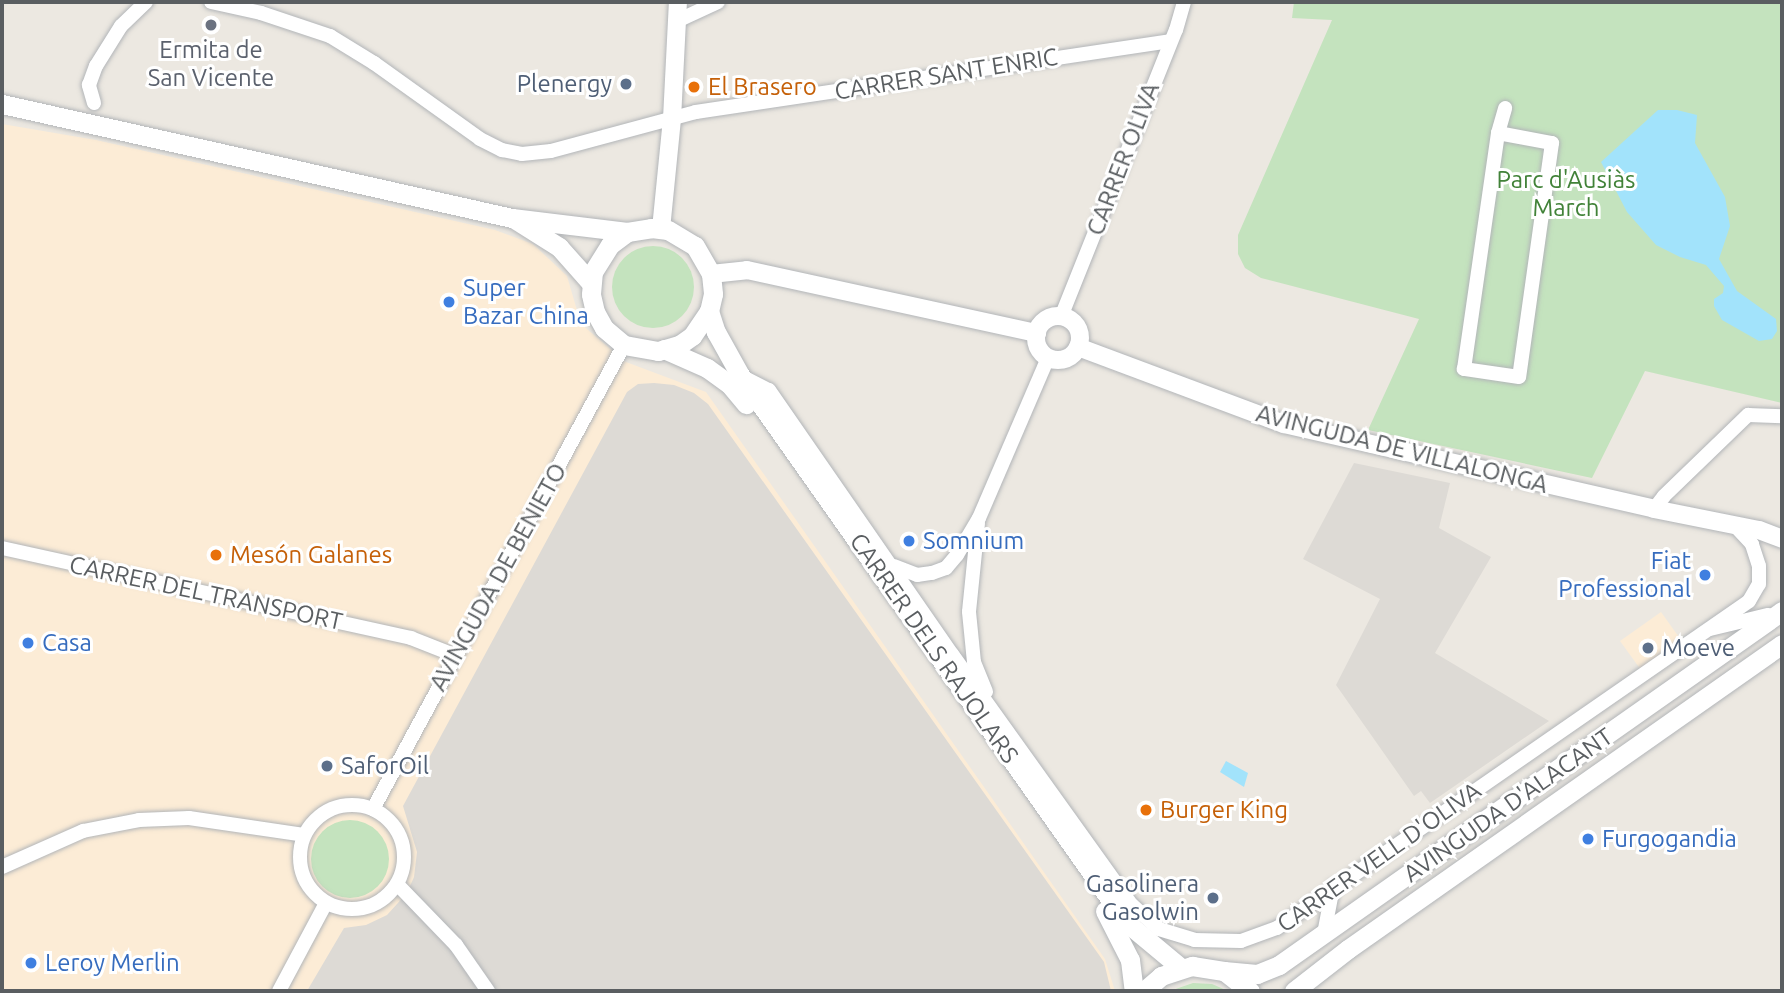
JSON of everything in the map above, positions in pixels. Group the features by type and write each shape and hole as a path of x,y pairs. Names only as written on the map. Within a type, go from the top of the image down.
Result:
{"main road":[{"path":"2,104 512,218 627,232 661,229 681,236 695,246 711,274 713,294 709,311 692,336 664,349 638,349 624,345 604,328 595,312 591,283 599,259 627,232"},
{"path":"512,218 559,247 591,283"},
{"name":"CARRER DELS RAJOLARS","path":"709,311 716,332 740,375 1127,923 1181,968"},
{"name":"CARRER DELS RAJOLARS","path":"664,349 707,368 730,385 750,408 1111,919 1130,960 1134,991"},
{"name":"AVINGUDA D'ALACANT","path":"1181,968 1203,966 1257,974 1279,965 1782,611"},
{"name":"AVINGUDA D'ALACANT","path":"1294,991 1348,949 1782,644"},
{"path":"1144,991 1161,976 1181,968"},
{"path":"1224,971 1250,991"}],"street":[{"path":"94,103 89,93 90,76 114,36 146,2"},
{"name":"CARRER SANT ENRIC","path":"211,2 261,13 330,36 385,70 480,139 512,153 536,153 696,112 1170,41"},
{"path":"661,229 672,119 678,2"},
{"path":"677,21 718,2"},
{"name":"CARRER OLIVA","path":"1061,317 1184,2"},
{"path":"1498,133 1552,143 1519,377 1464,369 1498,133 1505,108"},
{"path":"711,274 747,270 1037,333"},
{"path":"1061,317 1076,325 1079,332 1078,347 1065,360 1048,358 1038,346 1037,333 1044,322 1061,317"},
{"name":"AVINGUDA DE BENIETO","path":"373,809 624,345"},
{"name":"AVINGUDA DE VILLALONGA","path":"1078,347 1284,424 1782,538"},
{"path":"890,564 917,575 946,568 979,518 1048,358"},
{"name":"CARRER VELL D'OLIVA","path":"740,375 769,390 1132,905 1159,929 1194,940 1241,941 1277,928 1749,601 1759,584 1759,566 1755,550 1734,525"},
{"path":"1654,509 1664,496 1748,415 1782,416"},
{"path":"979,518 970,586 972,647 979,676 999,719"},
{"name":"CARRER DEL TRANSPORT","path":"2,548 411,638 454,655"},
{"name":"CARRER VELL D'OLIVA","path":"1709,629 1727,628 1782,611"},
{"path":"360,805 373,809 388,819 398,833 403,849 403,867 397,884 387,896 373,905 358,909 341,908 326,903 305,880 300,850 304,835 321,814 334,808 360,805"},
{"path":"2,867 83,831 139,820 189,818 304,835"},
{"path":"397,884 456,945 488,991"},
{"path":"1324,934 1333,887"},
{"path":"279,991 326,903"}],"shaded area":[{"path":"2,124 96,140 495,230 533,244 567,276 581,324 626,362 706,392 1105,959 1115,991 2,991"},
{"path":"638,384 674,385 694,393 708,404 1104,962 1111,991 307,991 344,928 366,925 387,915 407,893 414,877 417,852 403,806 627,392"},
{"path":"1354,463 1450,483 1439,528 1491,557 1435,653 1549,721 1430,803 1421,791 1414,796 1336,685 1380,599 1303,559"},
{"name":"Moeve","path":"1661,612 1681,640 1641,670 1620,641"}],"green space":[{"name":"Parc d'Ausiàs March","path":"1294,2 1782,2 1782,403 1645,371 1592,478 1368,430 1419,319 1261,278 1245,268 1238,254 1238,235 1332,20 1292,18"},
{"path":"653,246 669,249 682,258 691,271 694,287 691,303 682,316 669,325 653,328 637,325 624,316 615,303 612,287 615,271 624,258 637,249"},
{"path":"350,820 365,823 378,831 386,844 389,859 386,874 378,887 365,895 350,898 335,895 322,887 314,874 311,859 314,844 322,831 335,823"},
{"path":"1193,983 1212,984 1228,991 1170,991"}],"water":[{"path":"1658,110 1677,110 1697,115 1695,143 1725,197 1730,226 1719,259 1737,291 1776,319 1777,331 1772,339 1759,341 1722,320 1714,306 1714,299 1723,293 1724,286 1706,265 1680,257 1656,245 1627,212 1601,162"},
{"path":"1226,761 1248,773 1244,787 1220,772"}],"place":[{"name":"Ermita de San Vicente","path":"211,25"},
{"name":"Plenergy","path":"626,84"},
{"name":"El Brasero","path":"694,87"},
{"name":"Super Bazar China","path":"449,302"},
{"name":"Somnium","path":"909,541"},
{"name":"Mesón Galanes","path":"216,555"},
{"name":"Fiat Professional","path":"1705,575"},
{"name":"Casa","path":"28,643"},
{"name":"Moeve","path":"1648,648"},
{"name":"SaforOil","path":"327,766"},
{"name":"Burger King","path":"1146,810"},
{"name":"Furgogandia","path":"1588,839"},
{"name":"Gasolinera Gasolwin","path":"1213,898"},
{"name":"Leroy Merlin","path":"31,963"}]}
